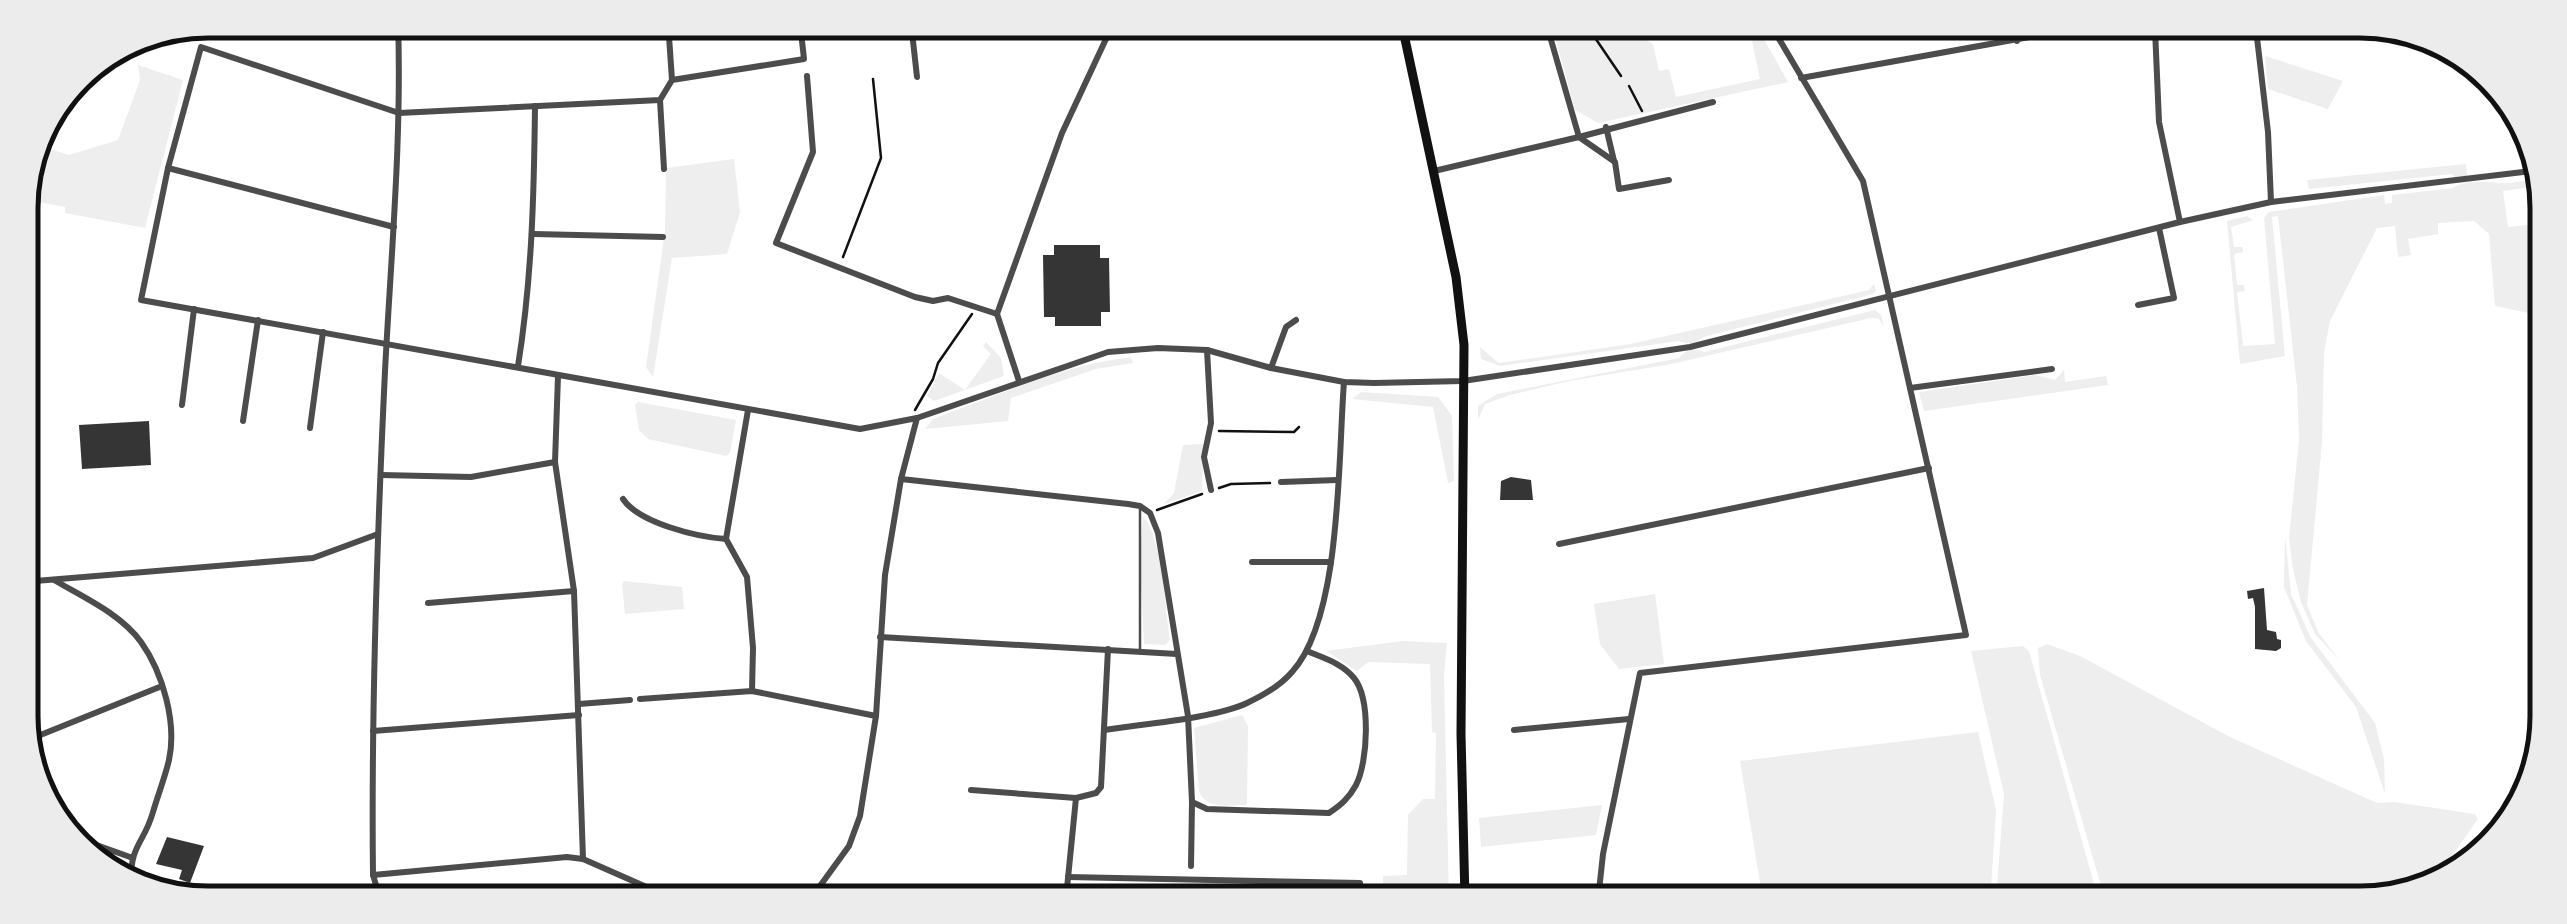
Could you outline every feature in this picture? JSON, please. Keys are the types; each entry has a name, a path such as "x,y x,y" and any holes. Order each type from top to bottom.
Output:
{"main road":[{"path":"1405,38 1456,277 1464,346 1464,886"}],"street":[{"path":"376,886 373,875 373,731 378,534 399,113 398,38"},
{"path":"664,169 660,100 672,80 669,38"},
{"path":"672,80 804,59 802,38"},
{"path":"913,38 917,76"},
{"path":"1019,381 997,314 1062,134 1107,38"},
{"path":"1550,38 1579,136 1615,162"},
{"path":"1600,886 1640,673 1966,635 1863,181 1778,38"},
{"path":"1801,78 2032,38"},
{"path":"2156,38 2163,151 2180,222"},
{"path":"2257,38 2271,202"},
{"path":"660,100 399,113 201,47 168,168 141,300 860,429 916,418 1108,352 1207,350 1344,382 1463,381 1690,347 2271,202 2525,172"},
{"path":"806,76 813,152 776,243 915,297 932,301 948,298 997,314"},
{"path":"1434,171 1712,102"},
{"path":"518,366 534,234 535,106"},
{"path":"1606,127 1619,189 1668,180"},
{"path":"168,168 394,227"},
{"path":"2138,305 2174,298 2159,228"},
{"path":"534,234 663,237"},
{"path":"182,405 194,309"},
{"path":"243,421 258,320"},
{"path":"1271,368 1286,327 1296,320"},
{"path":"310,428 323,332"},
{"path":"1207,350 1211,431 1204,457 1211,490"},
{"path":"1910,388 2052,369"},
{"path":"558,376 555,462 574,591 583,859"},
{"path":"1104,730 1244,704 1291,674 1307,651 1327,596 1344,382"},
{"path":"748,410 726,538 746,578 753,648 752,691"},
{"path":"821,886 854,831 876,716 885,575 916,418"},
{"path":"381,475 471,477 555,462"},
{"path":"1559,544 1929,468"},
{"path":"901,479 1140,506 1150,512 1158,533 1188,716 1191,866"},
{"path":"1282,482 1336,480"},
{"path":"623,500 646,518 703,537 726,538"},
{"path":"38,581 313,558 378,534"},
{"path":"1252,562 1331,562"},
{"path":"54,580 105,609 141,642 162,686 171,730 169,757 150,821 130,857 130,868"},
{"path":"428,603 574,591"},
{"path":"880,637 1177,654"},
{"path":"971,790 1076,798 1096,793 1101,787 1108,649"},
{"path":"1192,802 1207,809 1329,812 1346,802 1363,768 1364,698 1357,682 1344,668 1307,651"},
{"path":"40,736 162,686"},
{"path":"640,699 752,691 876,716"},
{"path":"579,704 630,700"},
{"path":"373,731 579,714"},
{"path":"1514,730 1629,719"},
{"path":"1067,886 1076,798"},
{"path":"96,845 130,857"},
{"path":"373,875 566,857 583,859 644,886"},
{"path":"1068,878 1360,883"}],"lane":[{"path":"1140,506 1140,650"}],"path":[{"path":"1594,38 1621,76"},
{"path":"839,267 881,158 873,79"},
{"path":"1629,86 1644,118"},
{"path":"916,418 914,411 938,363 976,309"},
{"path":"1211,431 1294,432 1299,427"},
{"path":"1360,883 1364,886"}],"shaded area":[{"path":"1555,38 1644,38 1653,44 1659,71 1669,69 1676,97 1760,79 1751,38 1763,38 1788,82 1598,123 1575,110"},
{"path":"2265,56 2343,81 2328,109 2268,89"},
{"path":"138,65 183,80 145,228 65,213 65,207 38,202 49,149 69,155 118,140 140,80"},
{"path":"734,159 740,212 727,254 672,258 653,377 646,367 665,231 666,168"},
{"path":"2466,164 2467,176 2452,174 2309,189 2307,180"},
{"path":"2527,180 2528,185 2503,191 2508,227 2530,225 2530,313 2495,306 2489,234 2474,221 2438,223 2438,234 2408,239 2411,255 2398,257 2395,226 2377,228 2330,321 2324,352 2322,442 2307,605 2318,632 2339,660 2315,634 2301,602 2293,569 2289,538 2299,440 2297,386 2278,216 2272,217 2285,356 2240,364 2227,221 2247,216 2253,220 2231,227 2234,247 2243,247 2243,252 2234,254 2237,285 2244,285 2245,291 2237,292 2243,346 2275,344 2264,218 2269,212 2384,195 2385,204 2392,203 2392,195 2453,188 2470,182"},
{"path":"1874,284 1873,294 1692,343 1679,341 1500,366 1481,359 1480,347 1499,363 1631,344 1869,290"},
{"path":"1875,310 1884,327 1879,319 1871,318 1671,364 1569,381 1485,404 1478,420 1478,406 1497,394 1679,358 1691,350 1704,352"},
{"path":"986,342 1001,358 1004,376 965,390 991,354 983,346"},
{"path":"1131,357 1133,363 1096,369 1011,398 1008,421 925,429 933,419 1030,382"},
{"path":"2064,370 2065,382 2106,376 2108,385 1924,411 1919,392 2036,375 2055,380"},
{"path":"939,373 965,390 934,401 927,396"},
{"path":"1361,392 1438,397 1452,416 1454,481 1448,483 1433,407 1352,399"},
{"path":"638,402 736,420 730,453 726,456 648,439 639,430 635,405"},
{"path":"1204,444 1202,491 1164,504 1174,493 1183,445"},
{"path":"1143,517 1154,539 1162,574 1170,640 1165,645 1144,644 1140,557"},
{"path":"2285,535 2291,594 2311,638 2375,723 2384,759 2385,794 2356,707 2306,641 2284,587"},
{"path":"624,581 682,587 684,609 625,614"},
{"path":"1655,594 1664,664 1619,669 1600,644 1594,604"},
{"path":"1402,641 1447,643 1444,676 1449,886 1383,886 1383,876 1407,875 1408,815 1423,799 1435,799 1436,733 1432,732 1430,664 1368,662 1357,671 1326,651"},
{"path":"2047,644 2080,656 2230,737 2377,803 2475,814 2478,819 2448,862 2404,881 2371,886 2101,886 2040,675 2038,648"},
{"path":"2023,646 2029,651 2095,886 1997,886 2004,794 1971,651"},
{"path":"1242,715 1248,726 1247,805 1213,804 1199,792 1194,728"},
{"path":"1978,732 1996,810 1991,886 1761,886 1740,761"},
{"path":"1602,805 1596,835 1481,847 1479,818"}],"building":[{"path":"1054,245 1100,245 1100,258 1109,258 1110,312 1101,312 1101,326 1055,326 1055,317 1044,317 1043,255 1054,255"},
{"path":"149,421 151,465 82,469 79,425"},
{"path":"1511,477 1531,480 1533,500 1500,500 1501,481"},
{"path":"2264,588 2267,630 2276,632 2281,640 2281,648 2276,651 2255,649 2255,607 2247,591"},
{"path":"167,837 204,846 190,883 179,879 182,870 156,864"}]}
